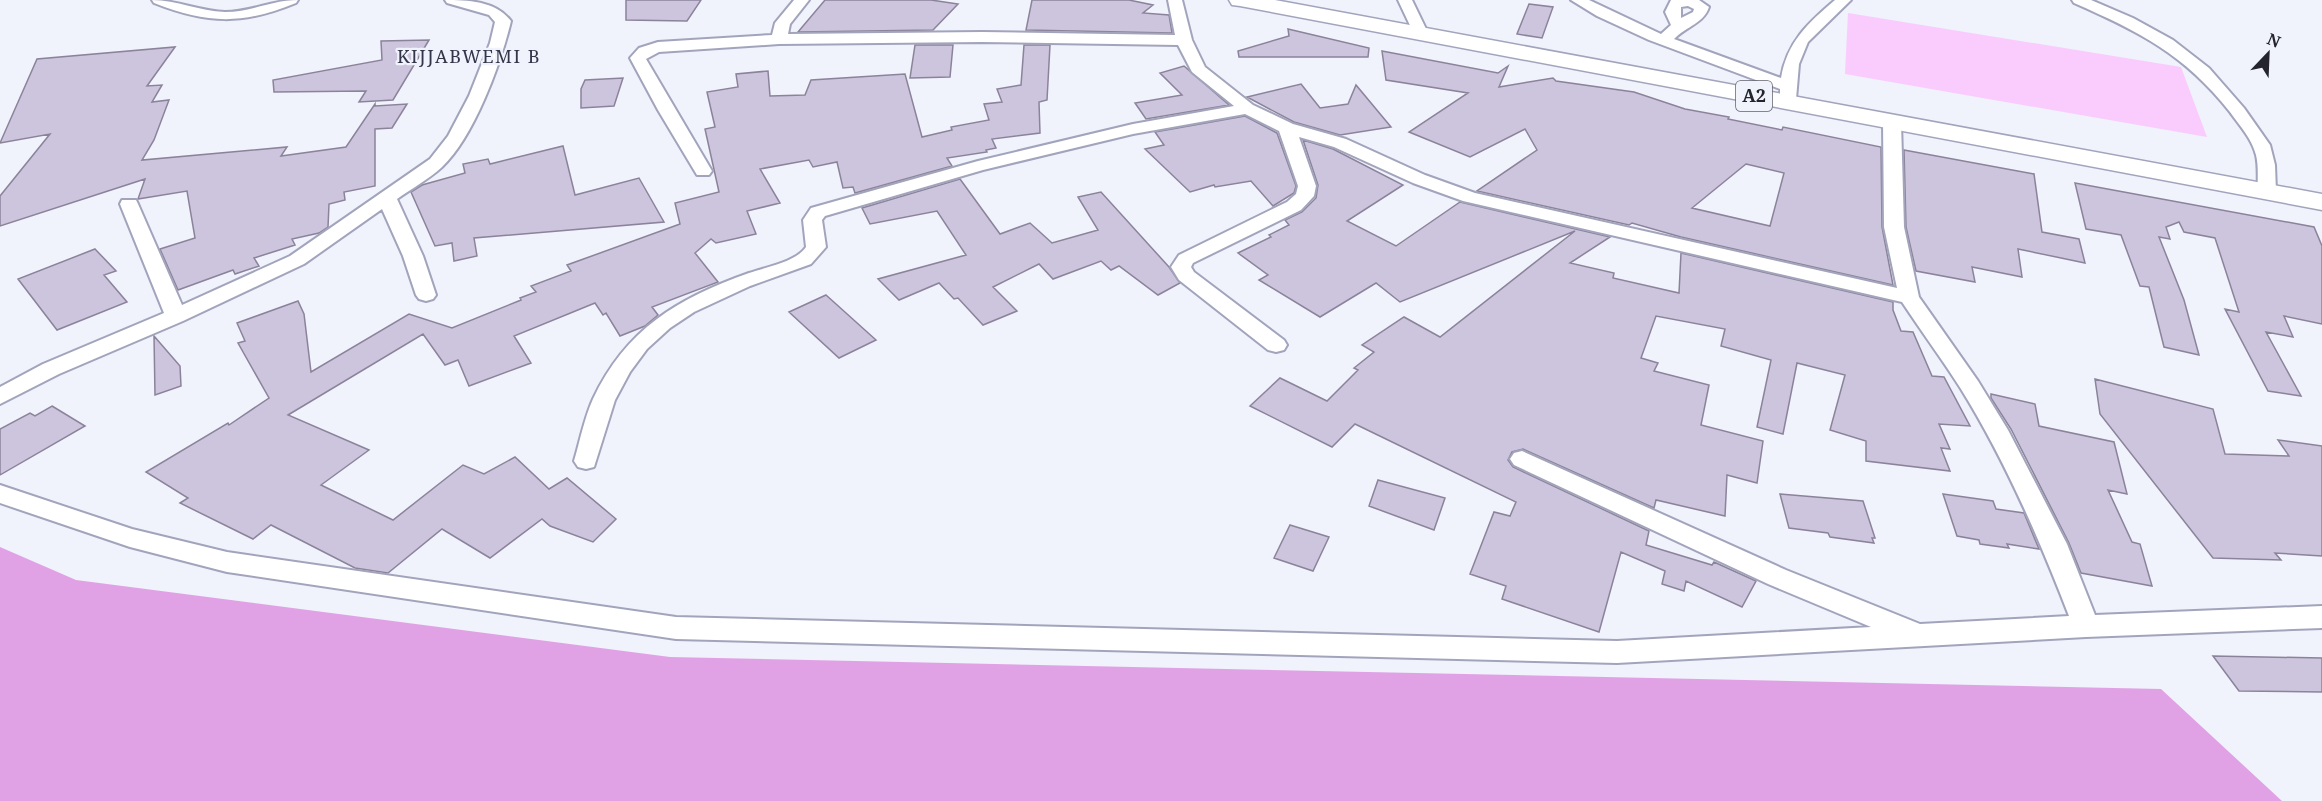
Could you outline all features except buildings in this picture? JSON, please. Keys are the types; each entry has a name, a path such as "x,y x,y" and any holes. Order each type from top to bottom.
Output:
{"highway":[{"name":"A2","path":"1240,0 1419,33 1788,94 1892,122 2322,202"}],"street":[{"path":"159,0 185,11 238,17 266,11 291,0"},
{"path":"0,397 51,369 176,316 297,260 436,163 456,137 477,96 498,43 503,21 494,12 452,0"},
{"path":"779,39 783,22 802,0"},
{"path":"1175,0 1184,40 1198,69 1247,109 1287,129 1340,144 1419,179 1470,196 1909,297"},
{"path":"1405,0 1419,33"},
{"path":"1578,0 1788,94 1793,51 1801,37 1844,0"},
{"path":"2079,0 2138,25 2172,44 2196,64 2224,93 2264,151 2267,192"},
{"path":"1665,39 1679,25"},
{"path":"703,171 638,58 645,51 658,47 779,39 992,37 1184,40"},
{"path":"586,461 604,401 633,351 650,334 689,304 723,288 804,260 812,255 817,243 812,220 818,212 978,166 1133,129 1247,109"},
{"path":"1892,122 1894,227 1909,297 1970,386 1996,430 2054,544 2086,626"},
{"path":"1276,345 1186,276 1180,267 1186,259 1294,206 1305,196 1307,186 1287,129"},
{"path":"386,196 413,256 426,295"},
{"path":"129,204 176,316"},
{"path":"1522,459 1777,577 1918,635"},
{"path":"0,494 130,538 227,562 676,628 1617,652 2086,626 2322,617"}],"shaded area":[{"path":"1848,13 2181,67 2207,137 1845,74"},
{"path":"0,547 76,580 670,657 2161,689 2282,801 0,801"}],"district":[{"name":"KIJJABWEMI B","path":"469,57"}]}
